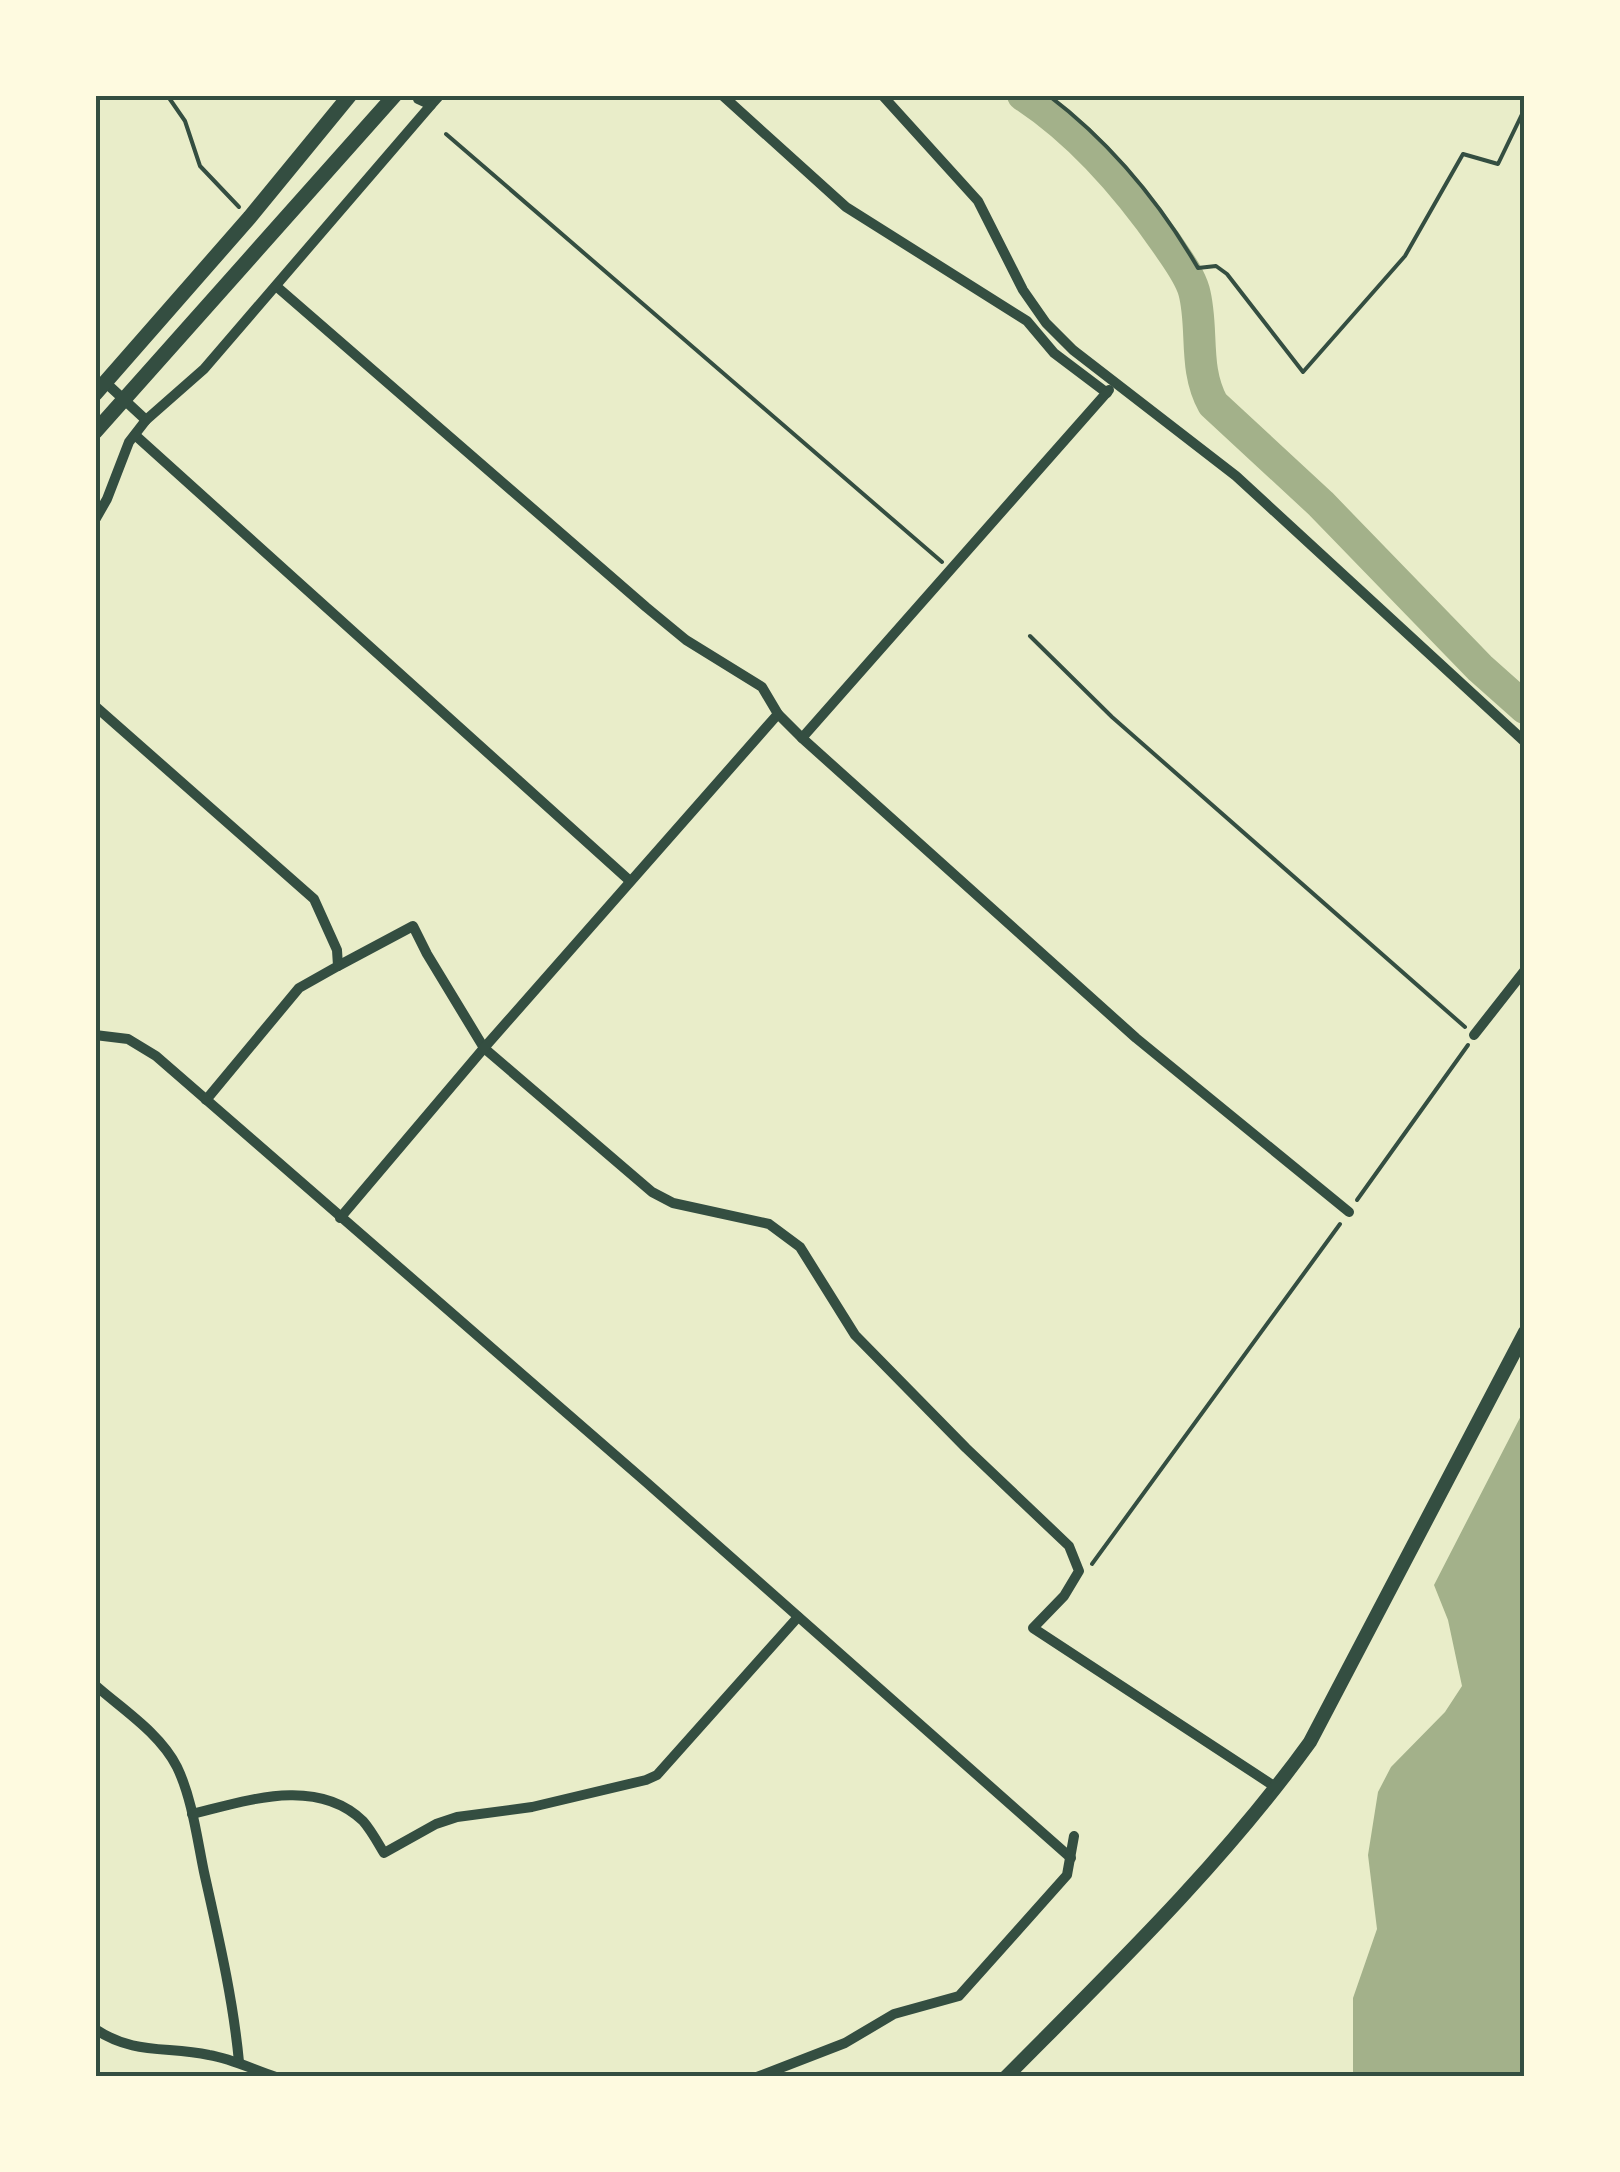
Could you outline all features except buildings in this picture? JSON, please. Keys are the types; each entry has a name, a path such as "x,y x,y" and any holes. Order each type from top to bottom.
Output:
{"highway":[{"path":"100,388 250,217 350,95"},
{"path":"95,432 395,95"}],"main road":[{"path":"1006,2077 1212,1864 1277,1788 1310,1742 1525,1332"}],"street":[{"path":"95,520 134,435 146,420 204,369 440,95"},
{"path":"722,95 846,206 1027,321 1054,354 1107,393"},
{"path":"882,95 978,201 1023,290 1046,323 1073,350 1236,476 1525,742"},
{"path":"418,99 431,106"},
{"path":"276,286 659,618 686,640 762,688 778,714 802,738 1136,1038 1349,1212"},
{"path":"802,738 1116,383"},
{"path":"100,388 123,400 146,420"},
{"path":"134,435 630,881"},
{"path":"95,706 314,898 337,950 338,966"},
{"path":"340,1218 778,714"},
{"path":"206,1100 299,988 413,926 484,1048 652,1192 673,1204 769,1224 800,1247 856,1335 1069,1546 1079,1571 1064,1596 1033,1628 1277,1788"},
{"path":"1474,1036 1525,970"},
{"path":"95,1034 128,1038 156,1056 1071,1858"},
{"path":"192,1814 275,1794 312,1796 346,1808 365,1823 384,1854 456,1817 532,1806 646,1780 657,1775 798,1616"},
{"path":"95,1685 157,1740 177,1766 192,1814 236,2022 239,2062"},
{"path":"757,2077 845,2043 894,2014 959,1996 1067,1875 1074,1836"},
{"path":"95,2029 112,2040 154,2051 205,2054 276,2077"}],"path":[{"path":"167,95 185,121 200,166 250,217"},
{"path":"1048,95 1127,167 1160,207 1198,268 1216,266 1227,274 1303,372 1406,256 1463,154 1498,164 1525,108"},
{"path":"446,134 942,562"},
{"path":"1030,636 1112,716 1474,1036 1090,1565 1079,1571"}],"shaded area":[{"path":"1525,1408 1525,2077 1353,2077 1353,1998 1377,1929 1368,1855 1378,1792 1391,1767 1445,1712 1462,1686 1448,1620 1434,1585"}],"waterway":[{"path":"1023,95 1064,126 1102,163 1182,266 1194,291 1203,376 1213,404 1321,504 1480,668 1525,708"}]}
